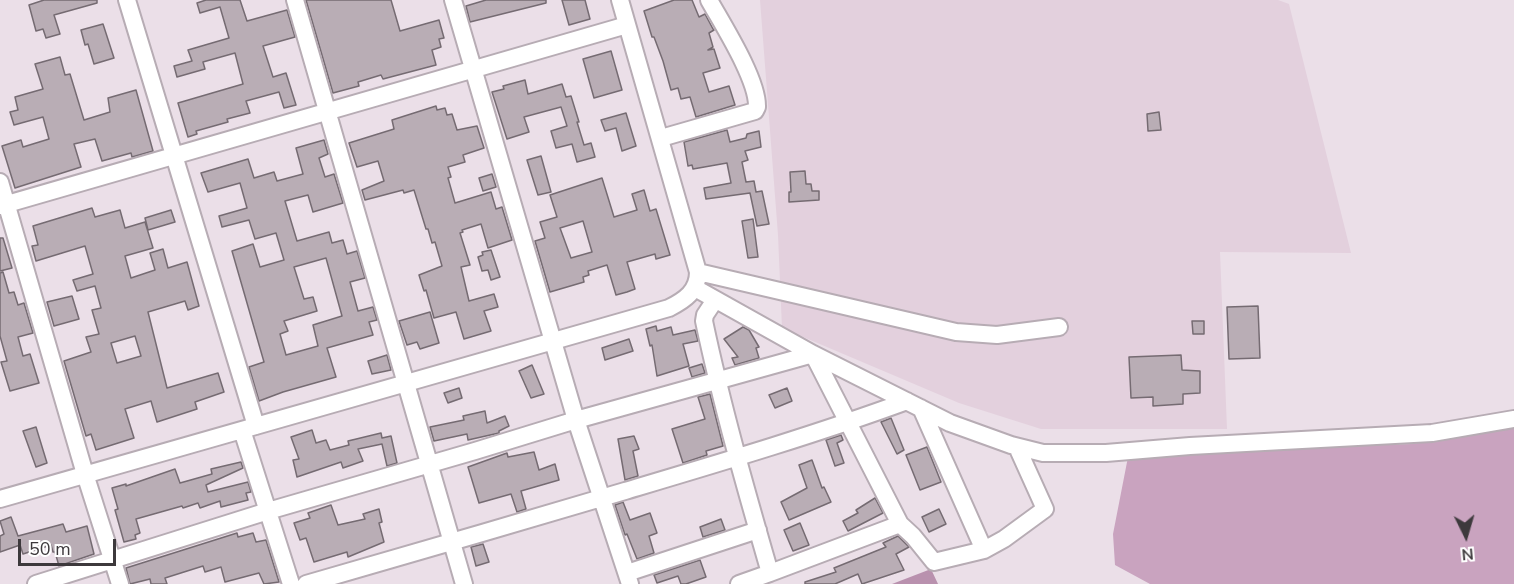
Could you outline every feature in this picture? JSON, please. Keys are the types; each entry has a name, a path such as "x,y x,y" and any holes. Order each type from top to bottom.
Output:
{"street":[{"path":"127,0 249,428 268,511 291,584"},
{"path":"295,0 464,584"},
{"path":"453,0 576,420 628,579 758,530"},
{"path":"620,0 661,138 697,280 715,300 813,354 963,429 1017,447 1056,454 1432,433 1514,419"},
{"path":"661,138 755,111 757,107 745,67 709,0"},
{"path":"3,205 173,158 627,25"},
{"path":"0,182 3,205 120,584"},
{"path":"0,499 669,308 685,300 697,280"},
{"path":"697,280 956,332 998,335 1059,327"},
{"path":"715,300 705,315 704,321 737,457 770,573"},
{"path":"36,584 268,511 576,420 813,354"},
{"path":"813,354 900,524 934,562 984,550 1004,539 1046,509 1017,447"},
{"path":"306,584 914,404"},
{"path":"914,404 984,550"},
{"path":"739,584 900,524"}],"shaded area":[{"path":"760,0 1278,0 1289,4 1351,253 1220,252 1227,429 1041,429 959,403 782,328 778,235"},
{"path":"1514,424 1514,584 1150,584 1115,565 1113,534 1128,457 1190,450 1412,444"},
{"path":"931,569 938,584 892,584"}],"building":[{"path":"44,0 97,0 97,3 54,15 60,34 46,38 43,29 36,31 29,5"},
{"path":"206,0 240,0 247,21 287,10 295,37 263,46 273,77 286,73 296,105 284,108 279,92 246,101 250,113 196,131 197,134 188,137 178,103 243,84 235,53 203,62 205,69 177,77 174,66 192,61 188,50 229,38 220,7 200,13 197,3"},
{"path":"306,0 391,0 400,31 439,20 444,38 439,39 441,47 432,50 436,65 383,79 381,75 358,82 359,86 333,93"},
{"path":"486,0 546,0 546,3 470,22 466,6"},
{"path":"562,0 585,0 590,19 569,25"},
{"path":"674,0 692,0 699,17 705,14 714,30 709,33 713,47 708,50 714,49 720,68 703,73 709,92 729,86 735,105 696,117 690,97 681,99 678,88 671,90 663,61 644,11"},
{"path":"103,24 114,58 94,64 81,30"},
{"path":"611,51 622,90 594,98 583,59"},
{"path":"60,57 65,75 70,74 84,120 110,112 108,98 136,90 153,151 132,157 131,153 102,161 95,139 74,144 81,167 15,188 2,146 21,140 23,147 49,139 43,117 14,125 10,112 18,110 15,97 43,89 35,64"},
{"path":"525,80 528,94 562,84 566,97 571,96 584,145 591,143 595,157 577,162 572,144 556,148 551,131 567,126 561,107 524,117 529,132 507,139 492,92 504,89 503,86"},
{"path":"436,106 437,110 445,108 447,115 452,114 457,130 477,126 484,148 463,155 465,162 448,167 451,177 448,178 455,203 491,192 496,209 502,207 512,240 488,248 481,224 462,230 463,232 460,233 470,265 461,267 469,301 494,294 498,307 484,311 491,331 464,339 456,312 434,318 426,290 424,291 419,275 442,266 435,242 432,243 428,229 426,229 414,190 404,193 403,190 365,200 362,190 384,181 378,161 357,167 349,143 394,129 392,120"},
{"path":"1159,112 1161,130 1148,131 1147,114"},
{"path":"626,113 636,146 622,151 616,128 605,131 601,120"},
{"path":"727,130 730,142 746,138 747,134 759,131 761,147 745,151 748,160 742,162 746,182 754,181 756,192 762,191 769,224 757,226 750,193 706,199 704,188 731,183 727,163 693,169 692,165 688,166 684,142"},
{"path":"324,140 328,154 319,158 325,177 334,174 343,203 313,212 308,195 285,201 297,241 329,232 332,243 343,240 347,254 357,251 365,278 350,282 358,311 373,307 377,320 369,322 373,335 327,348 336,377 259,401 249,367 264,362 232,251 253,244 260,267 284,260 276,233 255,239 249,220 222,227 219,216 247,208 240,183 208,192 201,173 248,159 254,178 274,172 277,181 303,174 296,148","holes":["326,258 342,316 313,325 318,346 286,355 280,334 288,331 284,321 317,311 313,297 304,299 294,267"]},
{"path":"541,156 551,192 538,195 527,160"},
{"path":"805,171 806,184 811,184 812,191 819,191 819,200 789,202 790,172"},
{"path":"492,174 496,187 483,191 479,178"},
{"path":"602,178 614,217 637,210 632,194 644,190 650,211 656,209 670,255 656,259 655,254 627,262 635,289 627,292 616,295 607,265 588,271 589,275 583,277 584,282 550,292 535,241 545,238 540,222 557,217 550,195","holes":["583,221 592,252 571,258 560,228"]},
{"path":"92,208 95,217 120,210 125,228 145,222 153,248 125,256 131,278 155,270 150,253 163,249 168,268 187,262 199,306 188,310 185,301 148,312 167,388 218,373 224,392 195,402 197,409 157,422 151,401 125,409 134,438 96,450 91,434 86,436 64,361 91,352 86,337 99,334 92,310 101,308 95,286 77,291 73,280 93,274 85,246 36,261 32,246 38,245 33,226","holes":["135,336 141,356 117,363 111,343"]},
{"path":"171,210 175,222 148,230 145,218"},
{"path":"753,219 758,257 748,258 742,221"},
{"path":"0,238 3,238 12,268 0,271"},
{"path":"491,250 500,277 491,280 488,270 482,271 478,257 483,255 482,252"},
{"path":"3,272 9,293 14,292 18,305 24,303 33,333 18,337 23,356 30,354 39,383 10,391 1,362 7,361 0,336 0,273"},
{"path":"72,296 79,319 54,326 47,302"},
{"path":"1258,306 1260,358 1229,359 1227,307"},
{"path":"430,312 439,343 420,349 417,342 407,345 399,321"},
{"path":"1192,321 1204,321 1204,334 1193,334"},
{"path":"656,326 657,331 671,327 673,335 695,330 698,341 683,344 689,366 657,376 652,345 650,346 646,329"},
{"path":"743,327 749,330 759,347 756,348 759,358 735,365 732,358 738,357 724,339"},
{"path":"629,339 633,351 605,360 602,348"},
{"path":"387,355 391,370 372,374 368,361"},
{"path":"1181,355 1182,370 1200,371 1200,393 1183,394 1183,404 1153,406 1153,397 1131,398 1129,357"},
{"path":"702,364 705,373 692,377 689,368"},
{"path":"532,365 544,394 531,398 519,371"},
{"path":"459,388 462,398 448,403 444,393"},
{"path":"787,388 792,401 775,408 769,395"},
{"path":"710,394 723,446 706,451 707,455 683,463 672,429 705,419 698,397"},
{"path":"485,411 487,423 505,416 509,426 499,433 468,440 467,434 434,441 430,427 464,420 463,416"},
{"path":"891,418 904,450 897,454 881,422"},
{"path":"36,427 47,463 36,467 23,431"},
{"path":"312,430 316,443 326,440 330,450 349,445 348,441 381,433 382,438 391,436 397,463 387,466 382,444 358,449 363,461 343,468 341,462 297,477 293,460 299,459 291,437"},
{"path":"841,435 843,440 837,443 844,463 835,466 826,440"},
{"path":"634,436 639,449 633,451 638,476 625,480 618,439"},
{"path":"927,447 941,482 920,490 906,455"},
{"path":"534,452 539,470 555,464 559,480 521,491 526,509 517,512 511,494 479,503 468,467 507,453 508,457"},
{"path":"812,460 822,488 824,487 831,502 789,520 781,502 807,488 799,465"},
{"path":"241,462 243,468 206,485 208,492 248,482 251,492 246,493 248,500 221,507 220,501 200,508 198,503 136,519 140,533 135,535 136,539 124,542 115,510 118,509 112,488 126,484 126,486 175,469 180,483 212,474 211,469"},
{"path":"875,498 883,513 848,531 843,521 858,513 856,510"},
{"path":"623,502 630,520 650,513 657,533 649,536 654,553 637,559 627,534 625,535 615,505"},
{"path":"331,505 338,525 365,519 363,514 379,509 382,522 379,523 384,542 348,557 347,552 314,562 306,538 300,540 294,523 310,518 308,513"},
{"path":"939,509 946,524 929,532 922,517"},
{"path":"11,517 18,536 63,524 66,532 87,526 94,554 59,566 51,545 23,554 20,545 0,552 0,536 4,534 0,521"},
{"path":"721,519 725,530 703,537 700,527"},
{"path":"800,523 809,545 793,551 784,530"},
{"path":"237,533 238,537 253,533 256,542 266,540 279,582 264,584 259,573 225,582 221,567 205,572 203,566 165,578 167,584 151,584 150,579 130,584 126,568"},
{"path":"898,536 909,547 896,554 904,570 862,584 858,574 835,584 805,584 805,582 836,572 834,568 886,547 883,543"},
{"path":"483,544 489,562 476,566 471,547"},
{"path":"700,560 706,577 686,584 681,584 678,576 657,583 654,575"}]}
